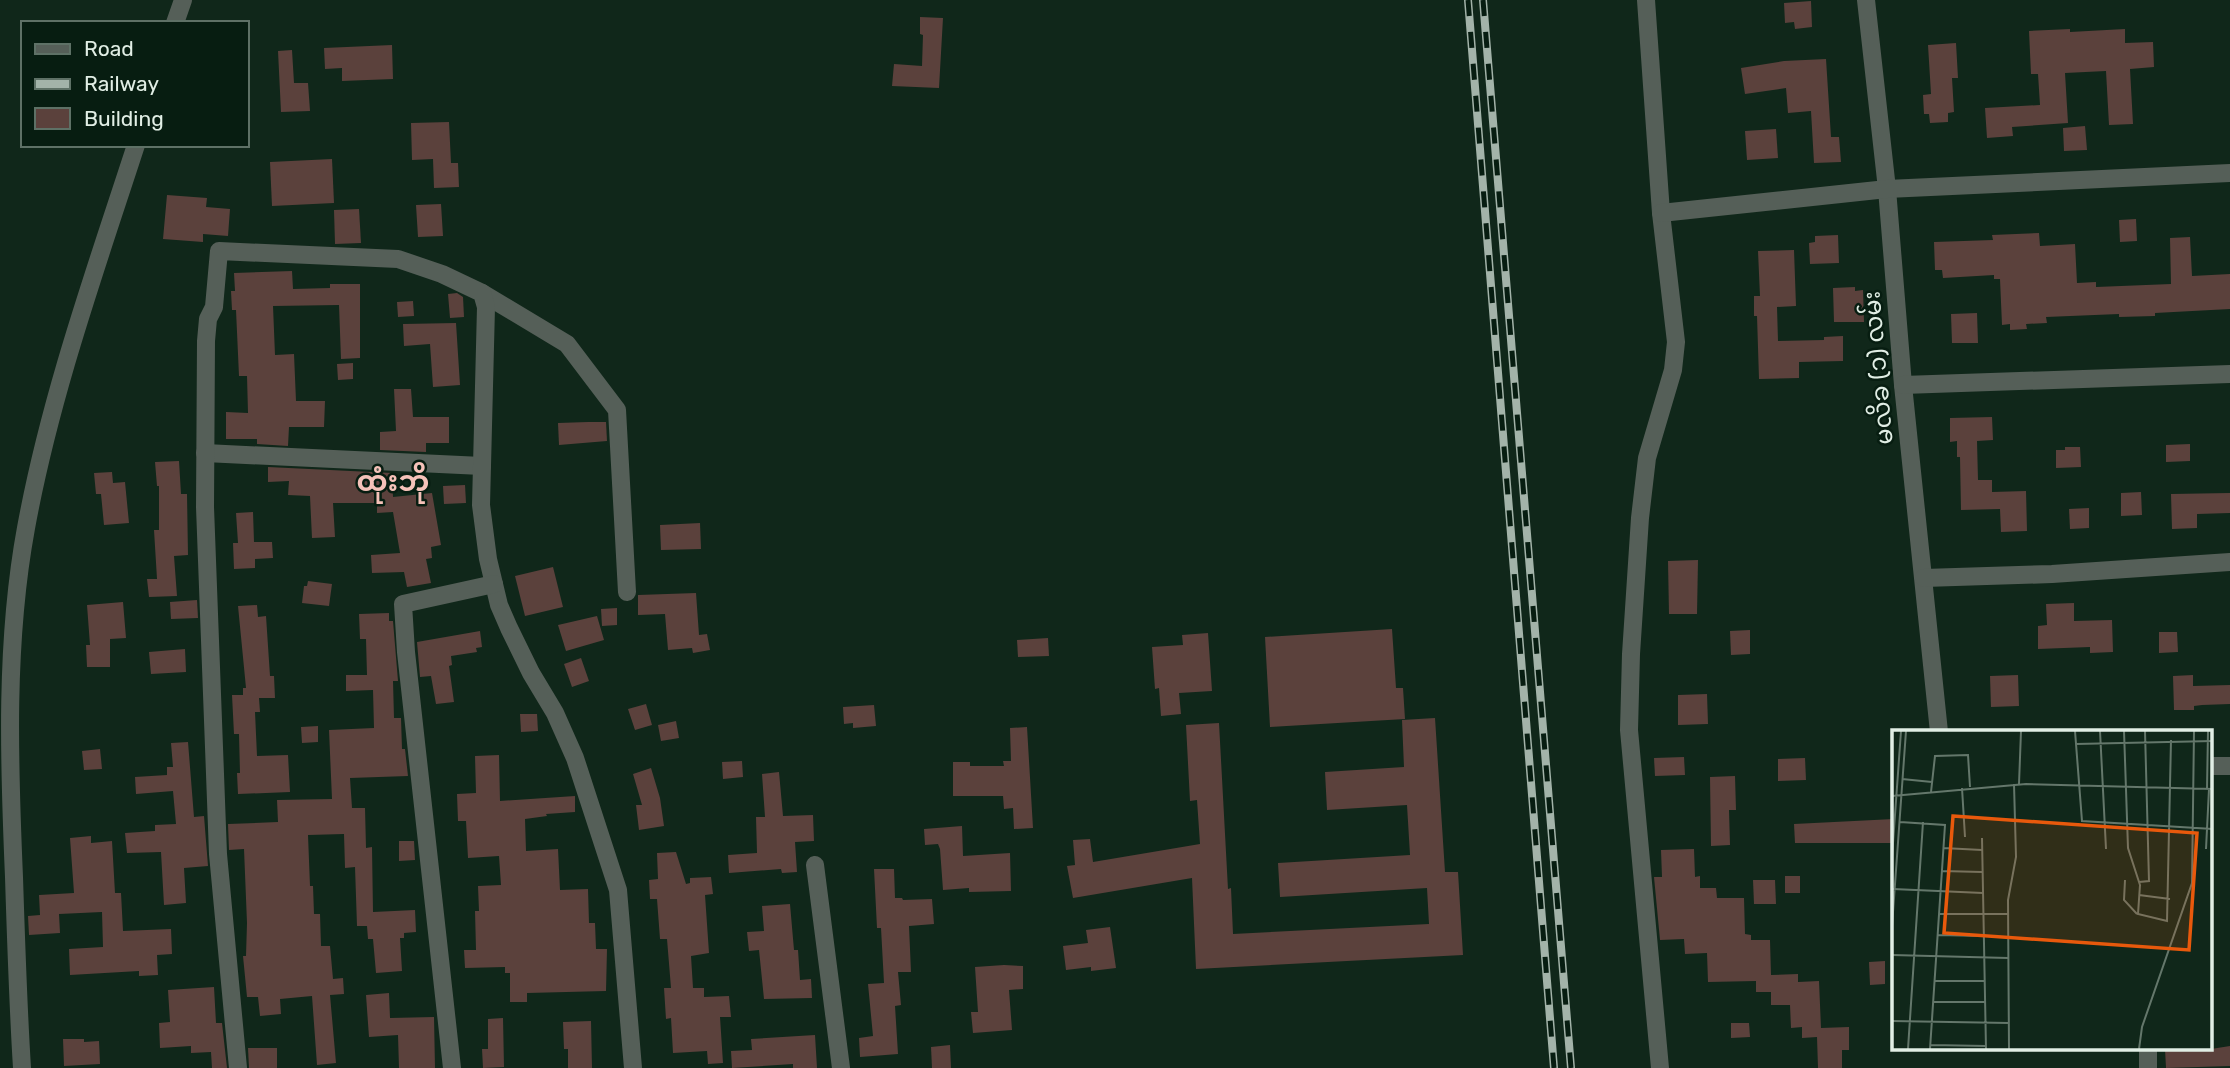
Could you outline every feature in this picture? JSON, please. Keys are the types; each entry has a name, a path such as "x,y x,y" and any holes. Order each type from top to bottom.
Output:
{"street":[{"path":"177,21 183,0"},
{"path":"1646,0 1661,212 1676,342 1673,370 1660,407 1645,470 1634,599 1629,730 1660,1068"},
{"name":"မလိခ (၁) လမ်း","path":"1866,0 1887,189 1903,385 1939,730"},
{"path":"22,1068 6,825 14,625 26,529 42,451 75,334 135,147"},
{"path":"1661,212 1887,189 2230,173"},
{"path":"238,1068 218,855 205,453 206,341 208,319 214,307 219,251 398,259 442,274 482,293 567,344 617,410 627,592"},
{"path":"482,293 486,307 481,505 494,584 509,628 555,713 575,758 618,890 633,1068"},
{"path":"1903,385 2230,374"},
{"path":"205,453 482,466"},
{"path":"1924,578 2052,574 2230,562"},
{"path":"452,1068 403,604 494,584"},
{"path":"2212,766 2230,766"},
{"path":"815,865 841,1068"},
{"path":"2148,1050 2148,1068"}],"building":[{"path":"1811,1 1812,27 1795,29 1794,22 1785,23 1784,3"},
{"path":"920,17 943,18 939,88 892,86 894,64 922,66 923,35 920,34"},
{"path":"2070,29 2070,32 2125,29 2125,43 2153,42 2154,67 2130,69 2133,124 2109,125 2106,71 2065,73 2068,123 2012,127 2013,136 1987,138 1985,108 2040,105 2038,74 2031,74 2029,31"},
{"path":"1956,43 1958,78 1952,78 1954,112 1948,113 1948,122 1930,123 1929,114 1924,114 1923,95 1931,94 1928,45"},
{"path":"392,45 393,79 342,81 342,68 325,69 324,48"},
{"path":"292,50 294,83 308,83 310,111 281,112 278,51"},
{"path":"1826,59 1831,137 1839,137 1841,162 1814,163 1811,111 1788,113 1786,88 1745,94 1741,68 1784,61"},
{"path":"449,122 451,163 458,163 459,187 434,188 433,159 412,160 411,123"},
{"path":"2085,126 2087,150 2064,151 2063,128"},
{"path":"1776,129 1778,158 1747,160 1745,131"},
{"path":"332,159 334,203 272,206 270,162"},
{"path":"167,195 207,198 206,207 230,209 228,236 203,234 203,242 163,239"},
{"path":"441,204 443,236 418,237 416,205"},
{"path":"359,209 361,243 335,244 334,210"},
{"path":"2136,219 2137,241 2120,242 2119,220"},
{"path":"2039,233 2040,246 2075,244 2077,283 2096,282 2096,287 2171,284 2170,238 2190,237 2192,276 2230,274 2230,309 2155,313 2155,316 2119,317 2119,314 2046,317 2047,323 2026,324 2027,329 2010,330 2010,324 2002,325 2000,279 1994,279 1994,275 1943,278 1942,270 1935,270 1934,242 1993,240 1992,235"},
{"path":"1838,235 1839,263 1810,264 1809,243 1815,242 1815,236"},
{"path":"1794,250 1796,306 1777,307 1778,341 1824,340 1824,337 1843,336 1843,361 1799,362 1799,378 1759,379 1757,316 1754,316 1754,296 1760,296 1758,251"},
{"path":"292,271 293,289 330,288 330,284 360,284 360,358 341,359 339,305 273,306 275,355 294,354 296,401 325,401 324,427 289,427 288,446 257,444 257,439 226,439 226,412 248,413 247,376 239,376 236,310 232,310 234,273"},
{"path":"1855,287 1855,291 1863,290 1864,322 1834,322 1833,288"},
{"path":"457,293 463,297 464,317 450,318 448,294"},
{"path":"413,301 414,316 398,317 397,302"},
{"path":"1977,313 1978,343 1952,343 1951,314"},
{"path":"456,323 460,385 433,387 430,344 404,346 403,324"},
{"path":"353,363 353,379 338,380 337,364"},
{"path":"394,389 411,389 413,417 449,417 449,443 426,443 426,452 380,450 380,432 396,431"},
{"path":"1992,417 1993,440 1977,441 1978,480 1992,480 1992,492 2026,491 2027,531 2001,532 2000,509 1961,510 1960,457 1957,457 1957,441 1950,442 1950,418"},
{"path":"606,422 607,441 559,445 558,423"},
{"path":"2190,444 2190,461 2166,462 2166,445"},
{"path":"2065,447 2080,447 2081,467 2056,468 2056,450 2065,450"},
{"path":"179,461 181,494 187,494 188,555 174,556 177,596 149,597 147,579 157,579 154,530 159,530 159,486 155,462"},
{"path":"268,467 392,473 393,497 432,493 441,545 431,547 432,558 426,559 431,583 407,587 404,572 372,573 371,555 400,553 393,512 377,513 377,503 333,503 335,537 312,538 310,496 288,495 289,481 268,482"},
{"path":"112,472 113,483 125,482 129,523 104,525 101,494 96,494 94,473"},
{"path":"465,485 466,503 444,504 443,486"},
{"path":"2141,492 2142,515 2121,516 2121,493"},
{"path":"2230,493 2230,513 2197,514 2197,528 2172,529 2171,494"},
{"path":"2089,508 2089,528 2070,529 2069,509"},
{"path":"253,512 254,542 272,542 273,558 255,559 255,568 234,569 233,543 238,543 236,513"},
{"path":"700,523 701,549 661,550 660,525"},
{"path":"1698,560 1697,614 1669,614 1668,561"},
{"path":"553,567 563,607 525,616 515,576"},
{"path":"308,581 332,584 329,606 302,603 304,586 307,586"},
{"path":"696,593 699,635 707,634 710,650 693,653 692,648 668,650 665,614 638,615 638,595"},
{"path":"197,600 198,618 171,619 170,602"},
{"path":"123,602 126,638 110,639 110,667 87,667 86,645 90,645 87,605"},
{"path":"2074,603 2074,621 2112,620 2113,652 2090,653 2090,647 2038,649 2038,626 2047,625 2046,604"},
{"path":"257,605 258,617 266,616 270,676 274,676 275,698 259,698 260,712 255,712 257,756 288,755 290,792 238,794 239,734 234,734 232,695 243,695 243,688 246,688 238,606"},
{"path":"617,608 617,625 602,626 601,609"},
{"path":"389,613 389,621 393,621 398,681 393,681 394,718 401,718 402,749 405,749 408,776 350,778 352,808 365,808 366,848 372,847 373,912 415,910 416,932 404,933 404,938 400,938 402,971 376,973 373,939 368,939 367,926 357,926 355,867 345,868 344,834 308,835 310,886 313,886 314,914 320,914 321,946 330,946 333,979 343,978 344,994 330,995 336,1063 317,1065 312,996 280,999 281,1014 260,1016 258,997 247,997 243,956 246,956 247,923 244,849 229,850 228,824 278,822 277,800 332,799 329,730 374,728 373,690 346,691 346,675 367,675 366,639 360,639 359,614"},
{"path":"597,616 604,640 566,651 558,625"},
{"path":"1392,629 1396,688 1403,688 1405,719 1270,727 1265,637"},
{"path":"1750,630 1750,654 1731,655 1730,631"},
{"path":"480,631 482,647 476,648 477,652 451,656 452,665 449,666 454,702 436,704 431,676 420,677 417,642"},
{"path":"2159,632 2177,632 2178,652 2159,653"},
{"path":"1208,633 1212,691 1179,693 1181,714 1161,716 1159,688 1155,689 1152,647 1183,645 1182,635"},
{"path":"1048,638 1049,656 1018,657 1017,640"},
{"path":"185,649 186,672 151,674 149,652"},
{"path":"581,658 589,681 572,687 564,664"},
{"path":"2018,675 2019,706 1991,707 1990,676"},
{"path":"2193,675 2193,686 2230,685 2230,704 2194,706 2194,710 2174,710 2173,676"},
{"path":"1707,694 1708,724 1678,725 1678,695"},
{"path":"646,704 652,725 635,730 628,709"},
{"path":"874,705 876,726 853,728 853,723 844,724 843,707"},
{"path":"520,714 537,714 538,731 521,732"},
{"path":"1435,718 1445,872 1458,872 1463,955 1196,969 1192,878 1073,898 1067,866 1075,865 1073,840 1090,839 1093,862 1200,844 1197,800 1190,801 1186,725 1219,723 1233,934 1429,924 1427,888 1280,897 1278,863 1410,855 1407,805 1327,810 1325,772 1404,767 1402,720"},
{"path":"676,721 679,738 661,741 658,725"},
{"path":"318,726 318,742 302,743 301,727"},
{"path":"1027,727 1033,828 1014,829 1013,808 1004,809 1003,796 953,796 953,762 970,762 970,766 1004,766 1003,761 1011,761 1010,728"},
{"path":"188,742 194,817 204,816 208,866 184,868 186,903 164,905 161,852 127,853 125,833 155,831 155,825 176,824 173,791 136,794 135,777 167,775 167,767 173,767 171,743"},
{"path":"100,749 102,769 84,770 82,751"},
{"path":"499,755 500,801 575,796 575,812 525,819 526,851 558,849 560,890 588,889 589,923 595,923 596,949 607,949 606,991 527,993 527,1002 510,1002 510,973 505,973 505,967 465,968 464,950 476,950 475,911 479,911 478,886 501,885 499,856 468,858 466,821 458,821 457,794 476,793 475,756"},
{"path":"1684,757 1685,775 1655,776 1654,758"},
{"path":"1805,758 1806,780 1778,781 1778,759"},
{"path":"742,761 743,777 723,779 722,762"},
{"path":"651,768 660,798 664,826 639,830 636,805 642,805 633,774"},
{"path":"779,772 783,816 813,815 814,841 795,842 797,872 782,873 781,869 729,873 728,855 757,853 756,817 765,817 762,774"},
{"path":"1735,776 1736,810 1729,810 1730,845 1711,846 1710,777"},
{"path":"1892,819 1892,843 1795,843 1794,824"},
{"path":"962,826 963,856 1010,853 1011,891 969,892 969,888 943,890 940,849 938,844 925,845 924,829"},
{"path":"91,836 91,843 112,841 115,893 121,893 123,931 171,929 172,954 157,955 158,975 139,976 139,971 70,975 69,949 103,947 102,912 59,914 60,933 29,935 28,916 40,915 39,895 74,893 70,838"},
{"path":"399,841 414,841 415,860 399,861"},
{"path":"1694,849 1695,877 1700,876 1700,888 1716,888 1717,898 1744,898 1745,934 1751,935 1751,940 1770,940 1771,975 1798,974 1798,982 1819,981 1821,1028 1849,1027 1849,1050 1842,1050 1842,1068 1818,1068 1817,1037 1802,1038 1802,1027 1791,1028 1790,1005 1771,1005 1771,992 1756,992 1756,981 1708,982 1707,953 1685,954 1684,939 1660,940 1654,877 1662,877 1661,850"},
{"path":"676,852 686,884 690,883 690,878 711,877 713,894 705,895 709,953 691,956 693,988 704,988 704,997 729,996 731,1017 720,1017 723,1063 708,1064 707,1051 673,1053 671,1018 666,1019 664,988 671,988 667,939 660,939 657,899 650,899 649,880 658,879 657,853"},
{"path":"874,869 894,869 895,898 932,899 934,924 909,926 911,972 898,972 901,1005 895,1006 898,1054 860,1057 859,1038 873,1036 868,984 884,983 881,928 877,928"},
{"path":"1785,876 1800,876 1800,893 1785,893"},
{"path":"1753,880 1775,880 1776,904 1754,904"},
{"path":"790,904 800,980 811,979 812,998 764,999 759,950 749,951 747,932 764,931 762,906"},
{"path":"1110,927 1116,968 1066,970 1063,946 1088,943 1086,930"},
{"path":"1885,961 1885,984 1870,985 1869,962"},
{"path":"1023,966 1023,989 1009,990 1012,1030 973,1033 971,1012 978,1012 975,967"},
{"path":"214,987 216,1023 222,1023 227,1068 212,1068 211,1052 191,1053 191,1046 160,1048 159,1023 170,1022 168,990"},
{"path":"389,993 390,1018 434,1017 435,1068 399,1068 398,1035 369,1037 366,995"},
{"path":"503,1018 504,1067 483,1068 482,1049 488,1049 488,1019"},
{"path":"591,1021 592,1068 568,1068 563,1022"},
{"path":"1731,1023 1749,1023 1750,1037 1731,1038"},
{"path":"815,1035 817,1068 793,1068 793,1064 732,1068 731,1051 752,1050 751,1039"},
{"path":"63,1039 99,1041 100,1064 64,1066"},
{"path":"950,1045 951,1068 932,1068 931,1047"},
{"path":"2230,1046 2230,1066 2166,1068 2165,1050"},
{"path":"248,1048 277,1048 277,1068 249,1068"}],"railway":[{"path":"1468,0 1554,1068"},
{"path":"1483,0 1571,1068"}],"district":[{"name":"ထုံးဘို","path":"393,481"}]}
